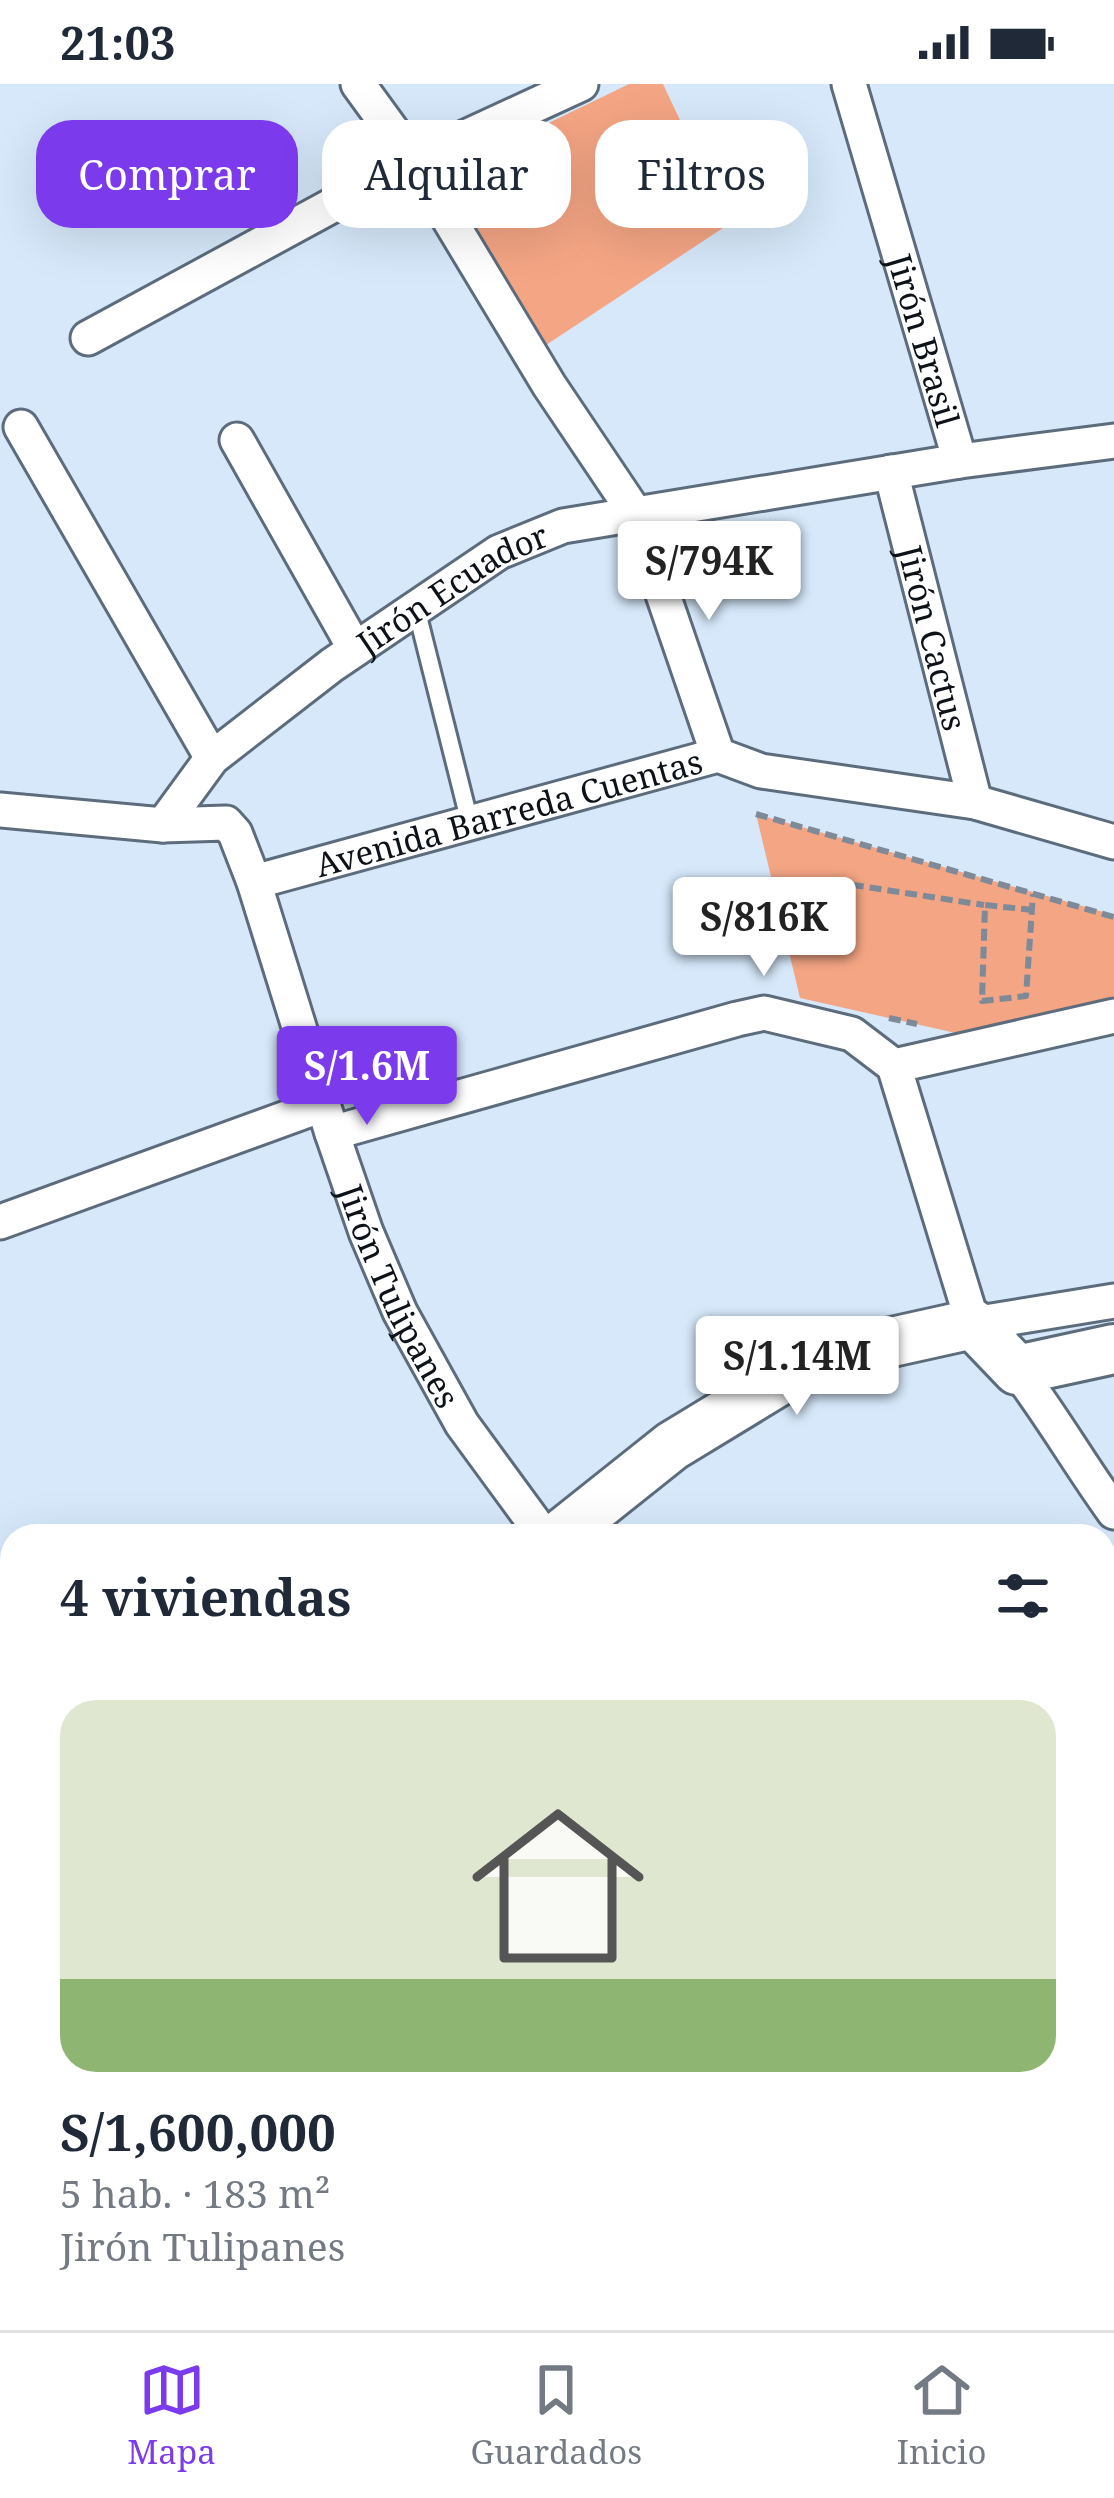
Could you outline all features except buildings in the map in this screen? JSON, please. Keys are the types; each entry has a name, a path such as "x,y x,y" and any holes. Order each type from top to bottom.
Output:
{"street":[{"path":"358,84 384,120"},
{"path":"503,120 581,84"},
{"name":"Jirón Brasil","path":"849,84 960,461"},
{"path":"88,338 322,211"},
{"path":"455,228 635,513 718,755"},
{"path":"21,427 212,758"},
{"path":"237,440 355,649"},
{"name":"Jirón Ecuador","path":"164,825 212,758 355,649 499,552 563,526 960,461 1114,441"},
{"name":"Jirón Cactus","path":"891,472 975,802"},
{"name":"Avenida Barreda Cuentas","path":"254,882 718,755 761,771 975,802 1114,842"},
{"path":"0,810 164,825"},
{"name":"Jirón Tulipanes","path":"164,825 226,823 235,833 327,1119 400,1312 462,1424 535,1524"},
{"path":"0,1222 327,1119 764,1013 852,1034 894,1066 973,1324 1017,1370 1114,1512"},
{"path":"894,1066 1114,1016"},
{"path":"574,1524 689,1436 815,1359 973,1324 1114,1301"},
{"path":"1017,1370 1114,1349"},
{"path":"592,1524 611,1493"}],"lane":[{"path":"416,608 471,824"}],"path":[{"path":"756,814 1114,917"},
{"path":"834,882 1033,910"},
{"path":"985,905 982,1001 1026,996 1034,894"}],"shaded area":[{"path":"629,84 663,84 680,120 595,120 595,228 723,228 540,349 460,228 571,228 571,120 555,120"},
{"path":"756,814 1114,915 1114,1008 969,1036 800,998"}]}
